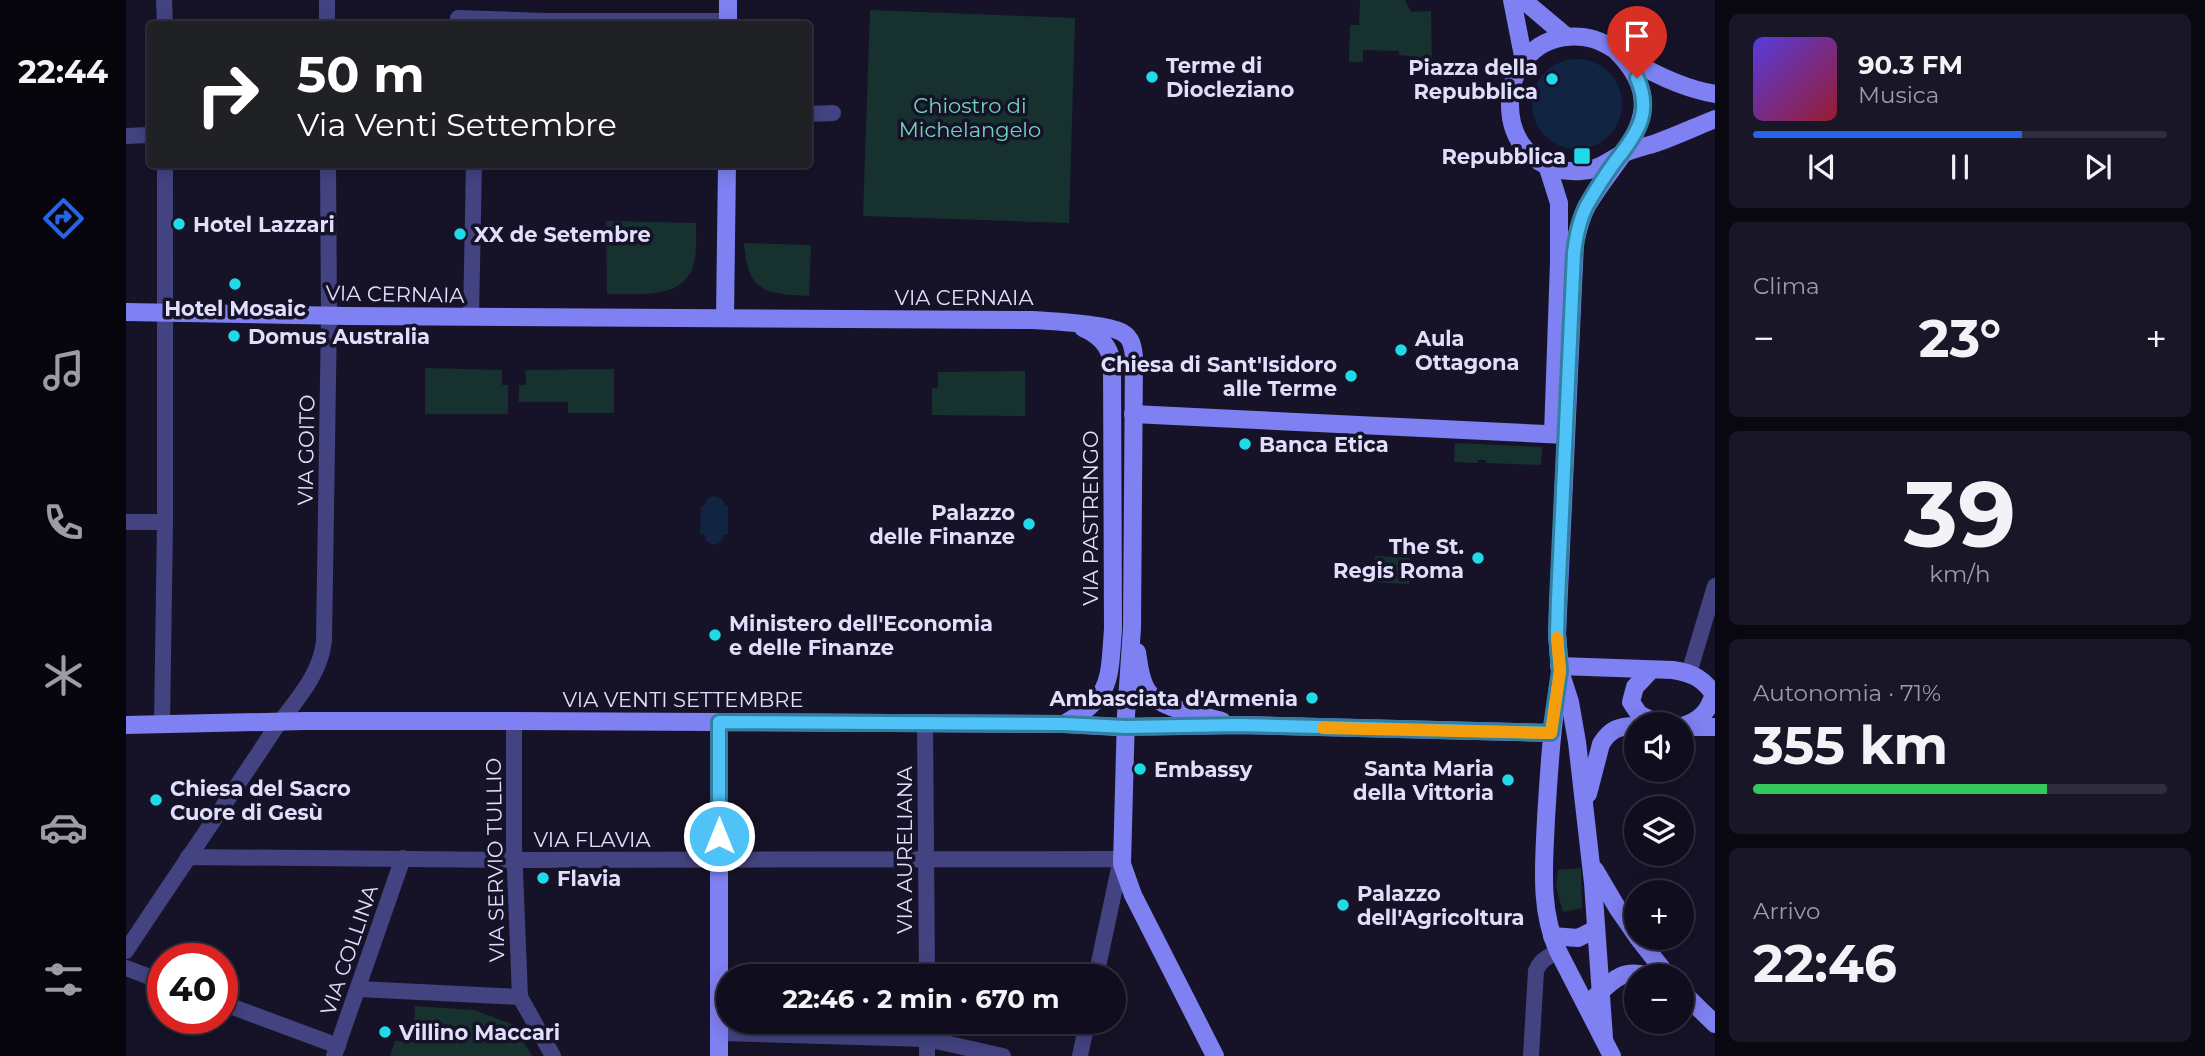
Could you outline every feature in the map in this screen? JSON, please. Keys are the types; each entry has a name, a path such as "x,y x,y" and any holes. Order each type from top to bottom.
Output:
{"main road":[{"path":"728,0 728,21"},
{"path":"1512,0 1524,61"},
{"path":"1523,0 1561,33 1596,40 1669,80 1715,94"},
{"path":"1538,0 1561,33"},
{"path":"1561,33 1524,61 1510,89 1509,113 1512,126 1521,144 1547,165 1564,170 1601,167 1620,155 1658,143 1715,119"},
{"path":"1566,262 1584,212 1631,142 1643,111 1642,94 1634,71 1618,52"},
{"path":"1547,165 1559,203 1566,262 1557,609 1560,668 1551,733 1544,873 1546,910 1555,944 1612,1056"},
{"path":"725,318 727,168"},
{"name":"VIA CERNAIA","path":"126,312 1060,321 1118,330"},
{"name":"VIA PASTRENGO","path":"1060,321 1084,328 1100,338 1110,352 1112,369 1111,660 1099,699 1064,724"},
{"name":"VIA PASTRENGO","path":"1118,330 1128,337 1133,350 1132,628 1121,859"},
{"path":"1133,414 1560,434"},
{"name":"VIA PASTRENGO","path":"1132,628 1143,681 1149,693 1158,700"},
{"path":"1560,668 1600,667 1689,673 1705,682 1714,695 1704,715 1694,722"},
{"path":"1560,668 1573,715 1585,809 1604,1038"},
{"path":"1638,712 1631,702 1635,687 1651,670"},
{"name":"VIA VENTI SETTEMBRE","path":"1158,700 1239,725"},
{"name":"VIA VENTI SETTEMBRE","path":"126,725 279,722 719,722 1064,724 1126,727 1239,725 1551,733"},
{"path":"719,722 719,964"},
{"path":"1694,727 1715,727"},
{"path":"1585,809 1601,744 1614,729 1624,728"},
{"path":"1121,859 1133,895 1215,1056"},
{"path":"1591,863 1624,918"},
{"path":"1555,944 1596,929"},
{"path":"1647,950 1658,964"},
{"path":"1586,1006 1624,975"},
{"path":"1694,1004 1715,1024"},
{"path":"719,1034 719,1056"}],"street":[{"path":"164,0 164,21"},
{"path":"327,0 327,21"},
{"path":"458,18 510,21"},
{"path":"812,114 833,113"},
{"path":"126,135 147,135"},
{"path":"162,725 165,168"},
{"name":"VIA GOITO","path":"126,951 322,659 329,316 328,168"},
{"path":"471,317 474,168"},
{"path":"126,522 165,522"},
{"path":"1689,673 1715,586"},
{"name":"VIA SERVIO TULLIO","path":"514,721 514,860 520,997"},
{"name":"VIA AURELIANA","path":"925,724 926,964"},
{"name":"VIA FLAVIA","path":"188,857 514,860 1121,859"},
{"name":"VIA COLLINA","path":"336,1051 403,858"},
{"path":"1099,964 1121,859"},
{"path":"1531,1056 1536,971 1555,944"},
{"path":"126,968 147,976"},
{"path":"359,989 520,997 553,1056"},
{"path":"238,1010 336,1051"},
{"path":"719,1034 928,1039 1003,1056"},
{"path":"927,1056 928,1034"},
{"path":"1080,1056 1085,1034"}],"green space":[{"path":"1360,0 1405,0 1411,12 1431,11 1432,67 1419,67 1418,57 1399,55 1399,51 1363,50 1363,62 1349,62 1350,25 1359,25"},
{"name":"Chiostro di Michelangelo","path":"870,10 1075,18 1069,223 863,216"},
{"path":"606,221 696,223 695,258 689,275 681,284 658,292 607,294"},
{"path":"744,243 811,245 809,296 780,293 761,287 750,272"},
{"path":"425,368 502,370 502,385 508,385 508,414 425,414"},
{"path":"614,369 614,413 568,413 568,402 519,402 519,385 526,385 525,370"},
{"path":"1025,371 1025,416 932,415 932,388 938,388 938,372"},
{"path":"1455,443 1542,447 1541,465 1486,463 1486,460 1478,460 1478,463 1454,462"},
{"path":"1375,556 1410,558 1409,584 1374,582"},
{"path":"1581,868 1582,908 1563,912 1556,887 1558,870"},
{"path":"415,1006 474,1010 514,1025 532,1056 390,1056 395,1041 413,1042"}],"water":[{"path":"1577,59 1594,62 1609,72 1619,87 1622,104 1619,121 1609,136 1594,146 1577,149 1560,146 1545,136 1535,121 1532,104 1535,87 1545,72 1560,62"},
{"path":"715,496 722,499 728,507 728,534 714,545 707,542 704,534 700,534 701,506 704,506 708,498"}],"slow traffic":[{"path":"1323,728 1551,733 1560,671 1557,638"}],"place":[{"name":"Terme di Diocleziano","path":"1152,77"},
{"name":"Piazza della Repubblica","path":"1552,79"},
{"name":"Repubblica","path":"1582,156"},
{"name":"Hotel Lazzari","path":"179,224"},
{"name":"XX de Setembre","path":"460,234"},
{"name":"Hotel Mosaic","path":"235,284"},
{"name":"Domus Australia","path":"234,336"},
{"name":"Aula Ottagona","path":"1401,350"},
{"name":"Chiesa di Sant'Isidoro alle Terme","path":"1351,376"},
{"name":"Banca Etica","path":"1245,444"},
{"name":"Palazzo delle Finanze","path":"1029,524"},
{"name":"The St. Regis Roma","path":"1478,558"},
{"name":"Ministero dell'Economia e delle Finanze","path":"715,635"},
{"name":"Ambasciata d'Armenia","path":"1312,698"},
{"name":"Embassy","path":"1140,769"},
{"name":"Santa Maria della Vittoria","path":"1508,780"},
{"name":"Chiesa del Sacro Cuore di Gesù","path":"156,800"},
{"name":"Flavia","path":"543,878"},
{"name":"Palazzo dell'Agricoltura","path":"1343,905"},
{"name":"Villino Maccari","path":"385,1032"}],"route":[{"path":"719,836 719,722 1064,724 1169,728 1239,725 1551,733 1560,671 1558,600 1575,242 1588,205 1639,127 1643,111 1641,86 1637,78"}]}
